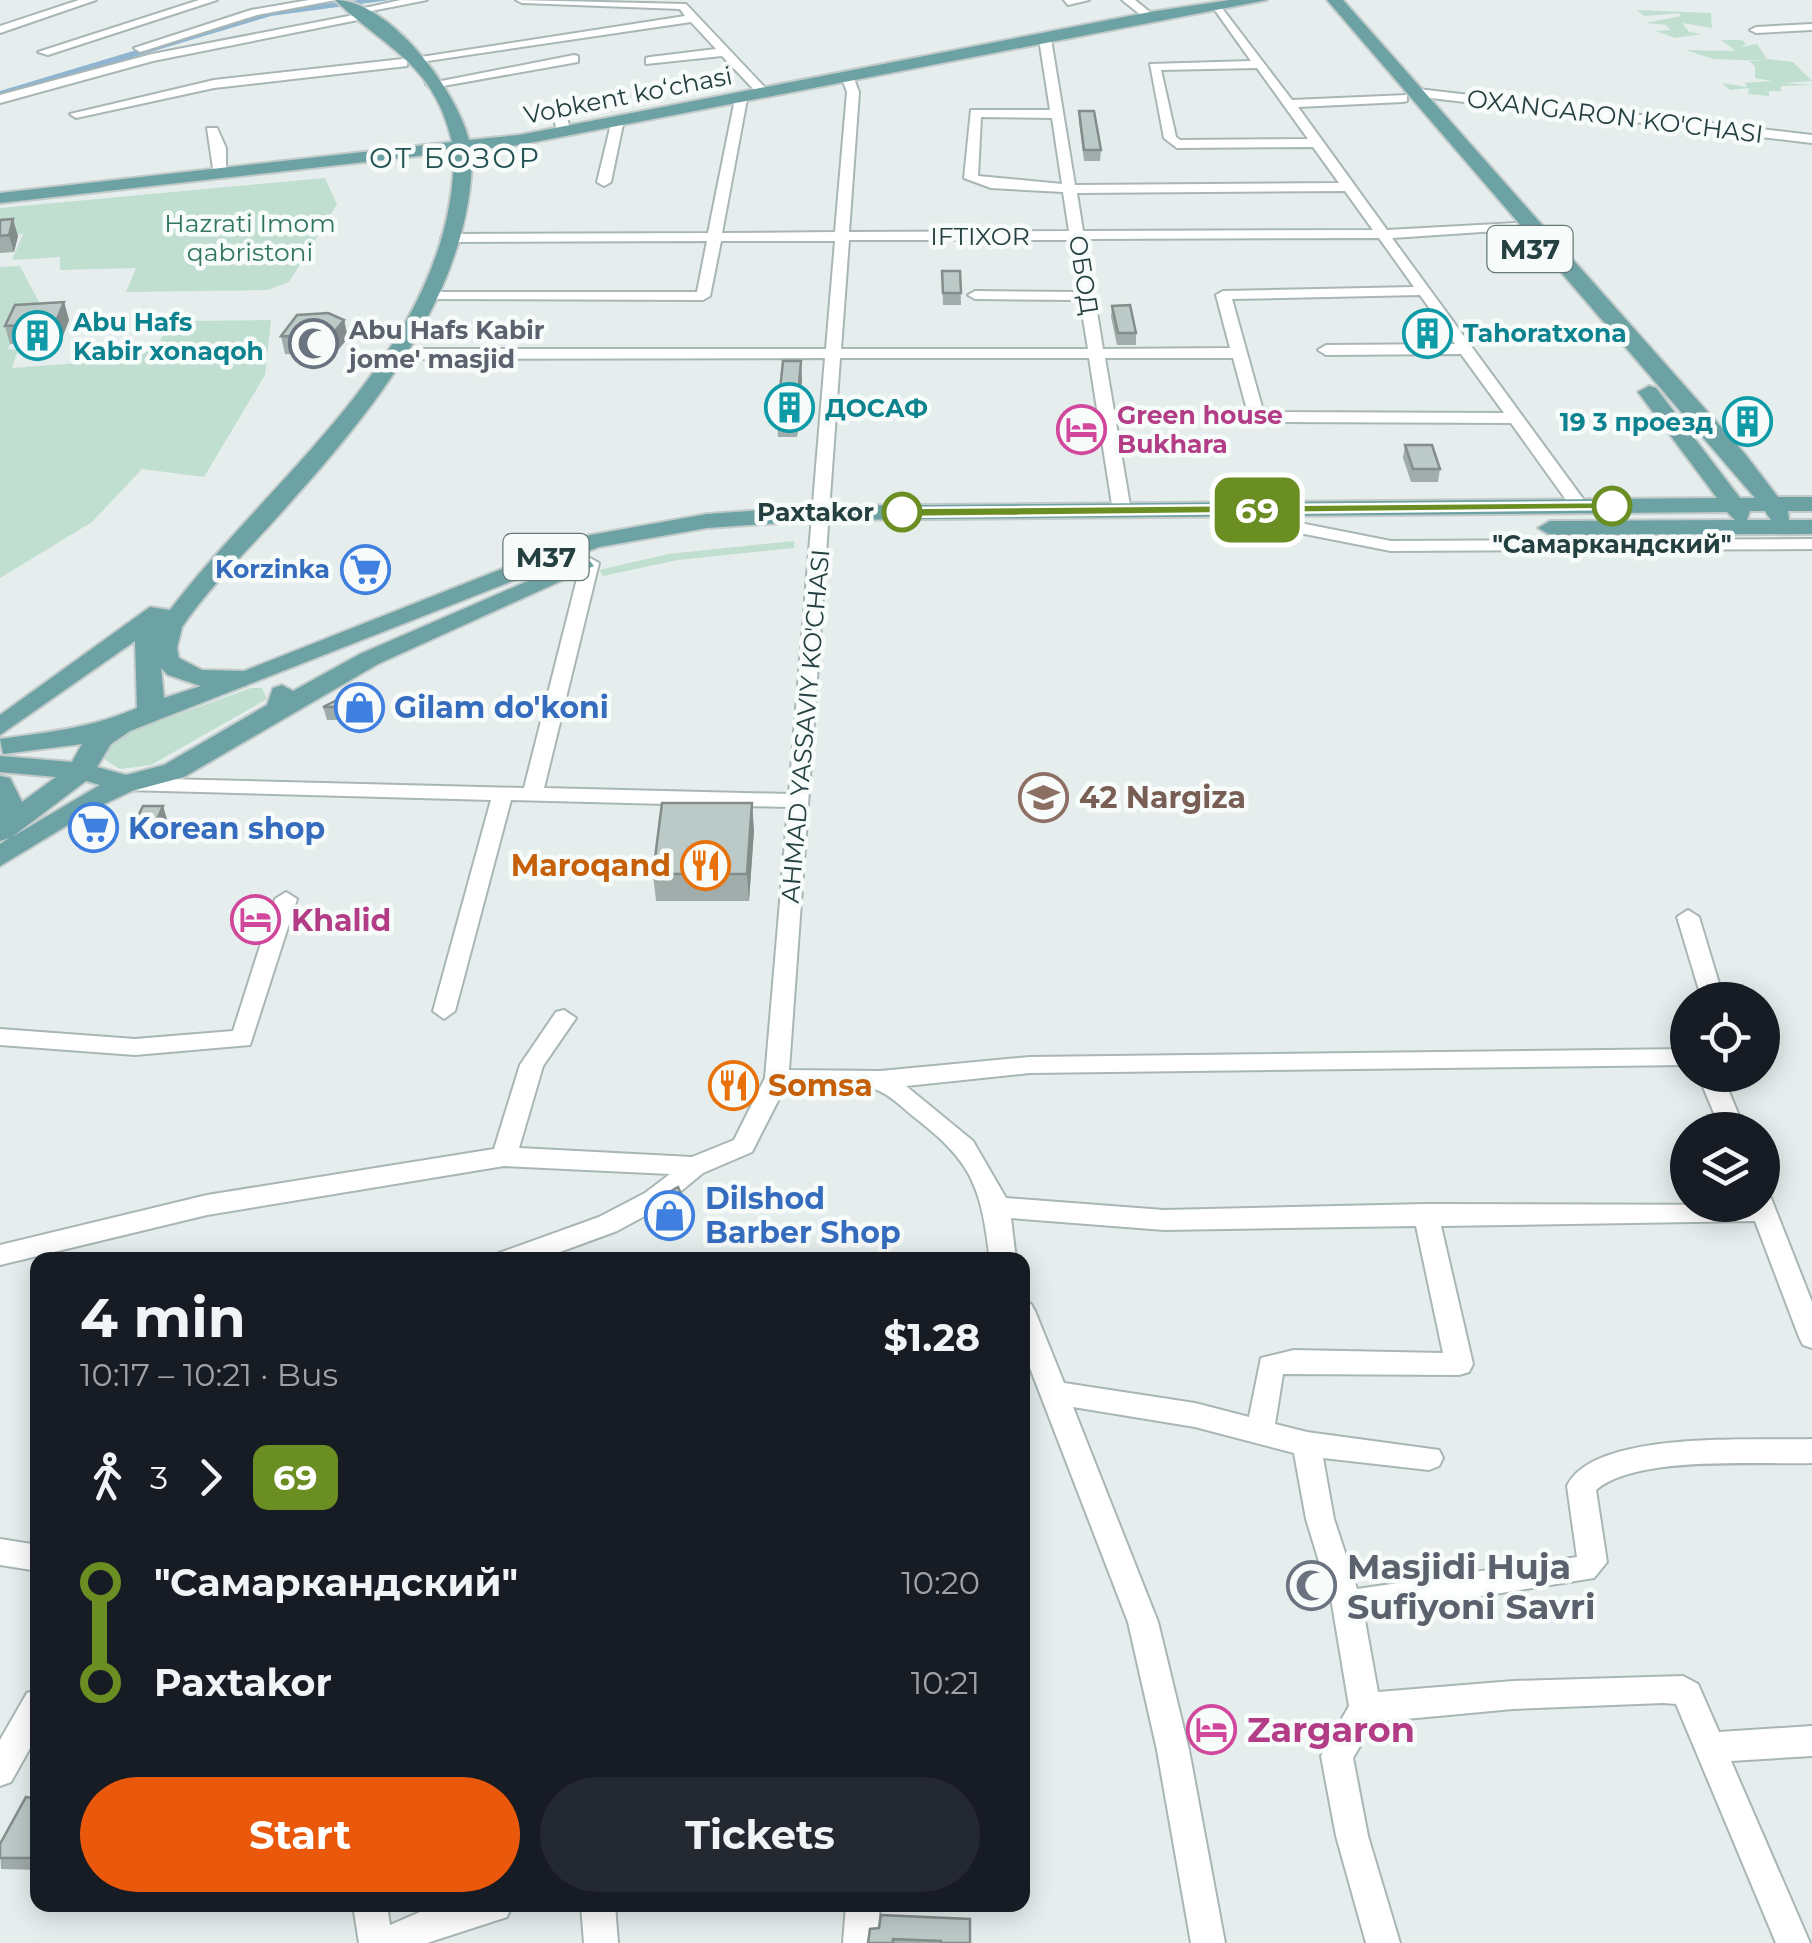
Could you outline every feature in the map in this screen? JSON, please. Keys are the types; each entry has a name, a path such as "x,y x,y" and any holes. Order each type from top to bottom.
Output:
{"main road":[{"name":"Vobkent koʻchasi","path":"0,198 456,149 565,133 1150,17 1259,0"},
{"name":"M37","path":"1318,0 1411,96 1731,452 1786,528"},
{"name":"M37","path":"1335,0 1511,226 1630,370 1734,504 1748,528"},
{"path":"279,709 280,688 269,681 208,679 182,672 168,663 164,648 184,607 380,352 432,237 456,149 394,32 346,6"},
{"path":"0,727 158,612 236,538 350,418 396,354 426,296 458,200 451,115 432,84 409,61"},
{"path":"1731,452 1771,476 1812,486"},
{"path":"1772,504 1812,504"},
{"name":"M37","path":"125,784 155,778 183,765 369,659 590,563 863,512 1772,504"},
{"name":"M37","path":"0,746 58,742 118,726 593,542 707,521 1300,528 1786,528"},
{"path":"1786,528 1812,528"},
{"path":"148,714 153,692 144,650 158,612"},
{"name":"M37","path":"82,770 90,748 118,726"},
{"path":"0,764 82,770 125,784"},
{"path":"0,832 82,770"},
{"path":"0,784 9,801 0,823"},
{"path":"0,857 86,802 125,784"}],"street":[{"path":"44,52 212,0"},
{"path":"0,89 255,12 421,0"},
{"path":"522,0 679,3 765,94"},
{"path":"1068,2 1083,0"},
{"path":"1128,0 1150,17"},
{"path":"0,30 80,1"},
{"path":"0,99 288,31 346,6"},
{"path":"1218,6 1580,507"},
{"path":"37,88 78,120 214,84 409,61 694,18"},
{"path":"1756,30 1812,27"},
{"path":"288,31 302,41"},
{"name":"ОБОД","path":"1045,38 1122,511"},
{"path":"231,43 242,52"},
{"path":"650,61 724,52"},
{"path":"432,84 574,60"},
{"path":"1261,64 1154,67 1170,138 1191,144 1318,143"},
{"name":"AHMAD YASSAVIY KO'CHASI","path":"777,1078 853,92 848,76"},
{"name":"OXANGARON KO'CHASI","path":"1292,104 1411,96 1812,140"},
{"path":"565,133 558,116 561,111 614,100"},
{"path":"426,296 703,296 740,100"},
{"path":"1056,114 975,112 971,178 994,186 1070,188 1349,187"},
{"path":"604,182 617,124"},
{"path":"212,131 219,148 221,175"},
{"name":"IFTIXOR","path":"448,238 1382,234 1511,226"},
{"path":"1423,292 1224,296 1236,354 1255,410 1264,416 1514,418"},
{"path":"974,296 1088,296"},
{"path":"1326,350 1465,349"},
{"path":"396,354 1236,354"},
{"path":"1300,528 1391,546 1812,544"},
{"path":"532,797 590,563"},
{"path":"183,765 184,779 202,789"},
{"path":"125,784 202,789 798,801"},
{"path":"444,1011 502,796"},
{"path":"0,1036 136,1048 242,1039 286,899"},
{"path":"1688,917 1708,982"},
{"path":"504,1156 532,1066 564,1018"},
{"path":"531,1252 600,1228 674,1187 694,1166 743,1146 777,1078 880,1080 1030,1065 1670,1058"},
{"path":"880,1080 963,1144 982,1170 997,1207 1001,1252"},
{"path":"0,1255 207,1205 504,1156 694,1166"},
{"path":"997,1207 1164,1220 1670,1210"},
{"path":"1260,1430 1271,1366 1294,1362 1460,1364 1426,1214"},
{"path":"1768,1222 1812,1336"},
{"path":"1030,1331 1143,1622 1176,1767 1208,1943"},
{"path":"1054,1392 1195,1415 1307,1444 1429,1458"},
{"path":"1307,1444 1320,1520 1347,1604 1365,1708 1337,1756 1348,1822 1383,1943"},
{"path":"1347,1604 1584,1569 1592,1562 1581,1486 1595,1471 1680,1452 1812,1452"},
{"path":"0,1552 30,1557"},
{"path":"1365,1708 1513,1695 1683,1690 1794,1943"},
{"path":"0,1771 30,1717"},
{"path":"1710,1747 1812,1741"},
{"path":"371,1912 376,1943"},
{"path":"388,1943 469,1912"},
{"path":"599,1912 601,1943"},
{"path":"860,1943 862,1912"}],"green space":[{"path":"1637,10 1711,13 1712,28 1682,23 1689,32 1702,34 1675,38 1656,31 1671,30 1666,25 1645,23 1681,16 1679,13 1644,16"},
{"path":"1721,40 1742,40 1746,44 1741,47 1757,44 1767,59 1793,62 1812,81 1785,83 1812,85 1781,86 1781,91 1769,91 1769,96 1748,94 1749,88 1730,90 1722,83 1747,87 1745,83 1772,81 1755,78 1755,66 1749,61 1769,61 1714,59 1685,50 1736,51"},
{"name":"Hazrati Imom qabristoni","path":"325,178 337,204 289,282 267,290 126,292 136,268 60,270 60,257 12,260 23,234 0,235 0,208"},
{"name":"Hazrati Imom qabristoni","path":"20,266 40,304 20,322 8,349 18,350 12,368 106,361 107,352 156,351 166,327 184,321 271,320 265,375 204,477 142,469 92,522 0,578 0,267"},
{"path":"794,541 794,548 678,560 603,576 599,570 668,554"},
{"path":"251,688 262,688 267,699 151,765 120,769 102,758 104,748 121,735"}],"building":[{"path":"1079,111 1094,111 1101,150 1084,150"},
{"path":"13,219 9,235 0,236 0,220"},
{"path":"942,271 960,271 961,293 943,293"},
{"path":"64,302 55,324 5,326 15,305"},
{"path":"1130,305 1136,333 1118,333 1112,306"},
{"path":"328,313 344,320 334,332 320,338 281,336 297,315"},
{"path":"783,361 801,361 796,419 777,419"},
{"path":"1405,445 1432,445 1440,469 1413,469"},
{"path":"359,689 379,707 323,707"},
{"path":"662,803 752,803 747,874 653,874"},
{"path":"143,806 163,806 154,827 133,826"},
{"path":"678,1187 687,1208 658,1216 652,1202"},
{"path":"26,1797 30,1798 30,1858 0,1858 0,1844"},
{"path":"881,1915 970,1919 970,1943 893,1939 893,1943 868,1943 870,1929 879,1928"}],"waterway":[{"path":"0,94 270,13 385,0"}],"bus line":[{"name":"69","path":"902,512 1612,506"}],"place":[{"name":"Tahoratxona","path":"1428,333"},
{"name":"Abu Hafs Kabir xonaqoh","path":"38,336"},
{"name":"Abu Hafs Kabir jome' masjid","path":"314,344"},
{"name":"ДОСАФ","path":"790,408"},
{"name":"19 3 проезд","path":"1748,422"},
{"name":"Green house Bukhara","path":"1082,429"},
{"name":"\"Самаркандский\"","path":"1612,506"},
{"name":"Paxtakor","path":"902,512"},
{"name":"Korzinka","path":"365,569"},
{"name":"Gilam do'koni","path":"359,707"},
{"name":"42 Nargiza","path":"1044,797"},
{"name":"Korean shop","path":"93,828"},
{"name":"Maroqand","path":"706,865"},
{"name":"Khalid","path":"256,920"},
{"name":"Somsa","path":"733,1085"},
{"name":"Dilshod Barber Shop","path":"670,1215"},
{"name":"Masjidi Huja Sufiyoni Savri","path":"1312,1586"},
{"name":"Zargaron","path":"1212,1729"}],"district":[{"name":"ОТ БОЗОР","path":"455,158"}]}
